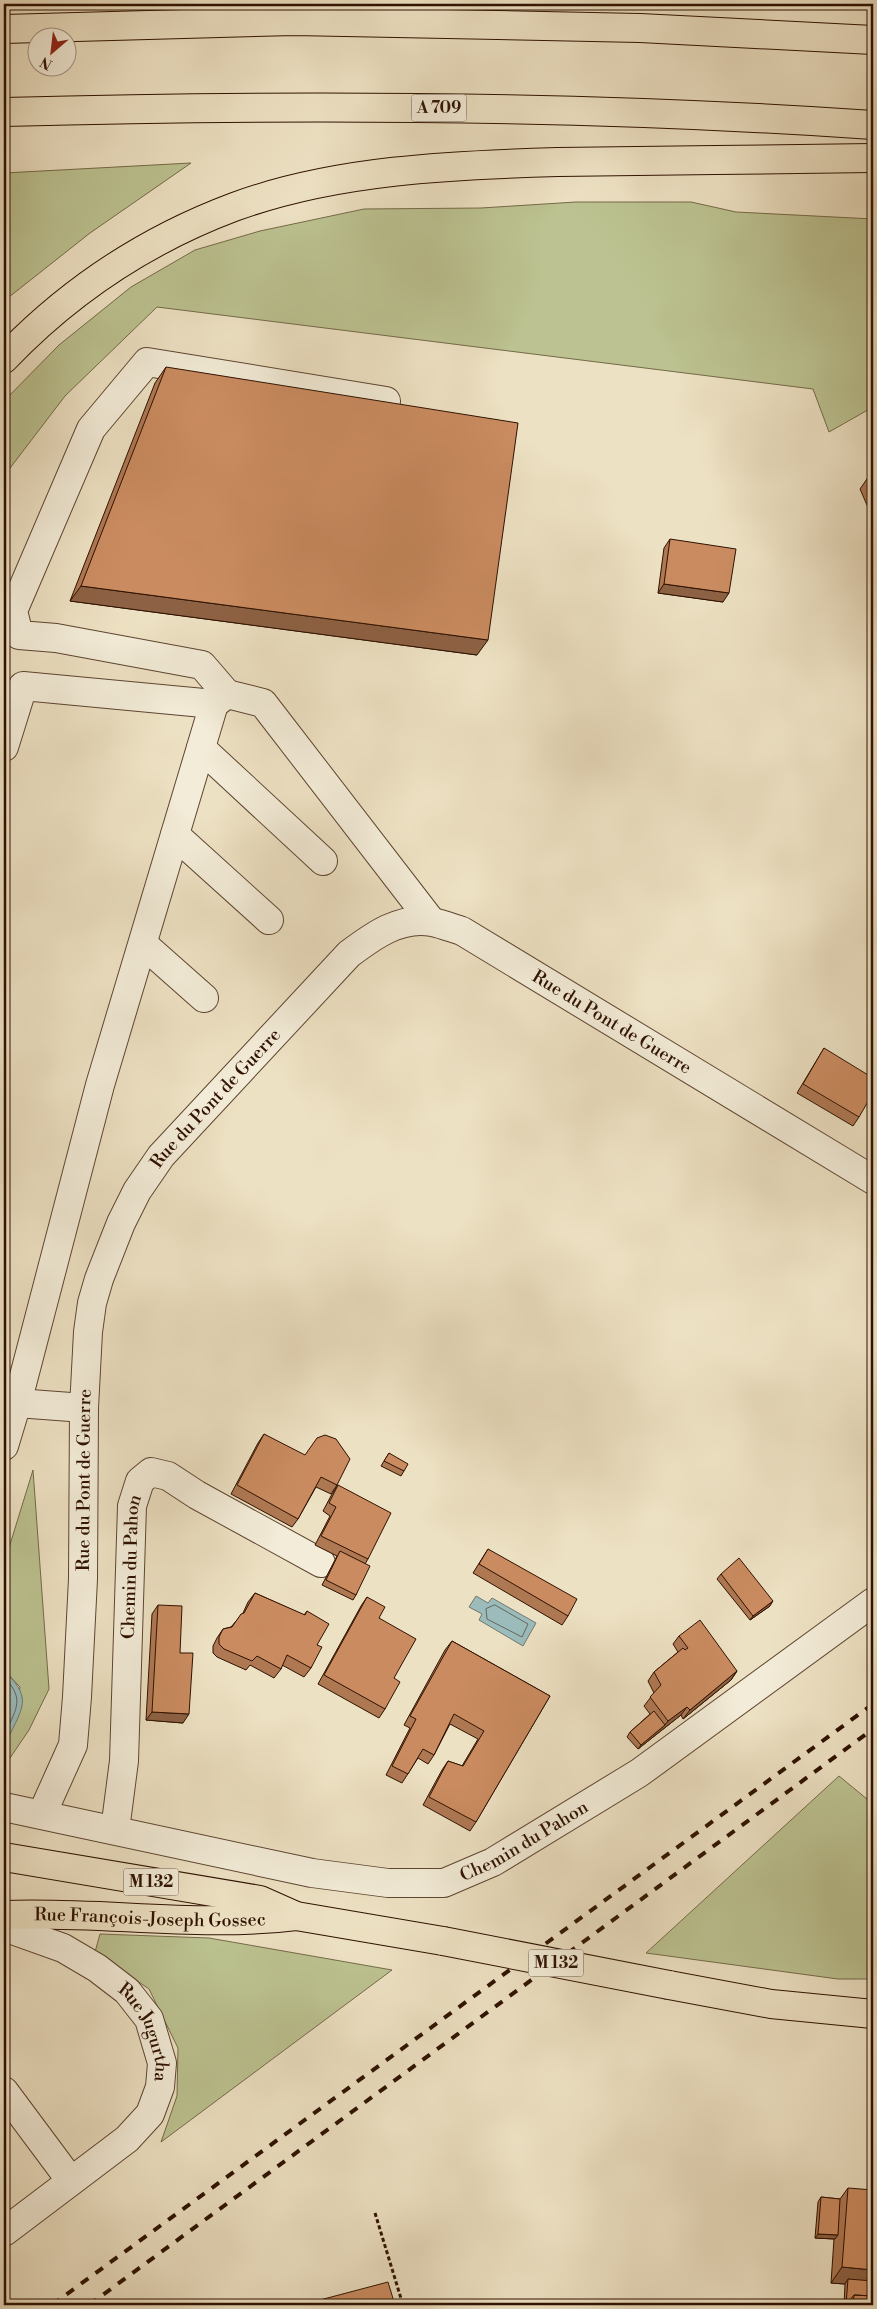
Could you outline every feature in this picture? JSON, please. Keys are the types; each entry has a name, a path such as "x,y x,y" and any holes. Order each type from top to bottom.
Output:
{"main road":[{"path":"4,29 294,21 640,28 873,40"},
{"name":"A 709","path":"4,112 252,107 453,108 652,112 873,124"},
{"path":"4,359 32,330 65,301 135,253 201,220 235,206 273,195 347,179 391,172 511,164 873,158"},
{"name":"Rue François-Joseph Gossec","path":"4,1857 260,1900 296,1916 443,1941 771,2004 873,2014"},
{"name":"Rue François-Joseph Gossec","path":"4,1915 47,1913 258,1921 296,1916"}],"street":[{"path":"221,699 202,666 56,638 19,635 14,612 91,429 147,362 386,401"},
{"path":"4,747 23,686 263,703 431,922"},
{"path":"4,1446 18,1402 100,1085 201,748 221,699"},
{"path":"201,748 323,861"},
{"path":"175,835 269,920"},
{"name":"Rue du Pont de Guerre","path":"42,1814 72,1745 78,1697 83,1579 84,1408 88,1332 99,1279 120,1223 137,1191 161,1156 349,954 377,933 407,922 431,922 462,931 873,1180"},
{"path":"143,944 204,998"},
{"path":"18,1402 84,1408"},
{"name":"Chemin du Pahon","path":"116,1830 124,1761 132,1506 140,1481 152,1472 168,1476 197,1495 321,1563"},
{"name":"Chemin du Pahon","path":"42,1814 312,1873 388,1883 444,1882 493,1862 639,1773 873,1602"},
{"path":"4,1807 42,1814"},
{"name":"Rue Jugurtha","path":"4,1927 63,1948 97,1968 127,1991 149,2019 162,2063 160,2087 150,2114 126,2139 4,2232"},
{"path":"4,2091 71,2182"}],"path":[{"path":"375,2213 403,2305"}],"green space":[{"path":"191,163 90,233 4,301 4,173"},
{"path":"576,202 691,202 736,212 873,219 873,407 829,432 813,389 157,307 65,396 4,476 4,401 59,345 131,287 195,250 260,231 364,209 481,208"},
{"path":"33,1470 49,1689 29,1730 10,1758 4,1760 4,1734 10,1734 20,1687 4,1670 4,1564"},
{"path":"839,1776 873,1804 873,1979 838,1979 646,1953"},
{"path":"100,1934 209,1938 392,1970 161,2142 177,2096 178,2048 149,1989 95,1952"}],"water":[{"path":"476,1596 488,1603 492,1598 536,1623 523,1646 479,1620 482,1614 469,1607"},
{"path":"4,1670 18,1687 22,1700 22,1707 10,1734 4,1734"}],"building":[{"path":"166,367 518,423 488,640 81,586"},
{"path":"873,474 873,486 869,476"},
{"path":"670,539 736,549 729,593 664,584"},
{"path":"824,1048 873,1078 873,1093 859,1117 803,1084"},
{"path":"264,1434 305,1455 317,1438 325,1435 336,1439 350,1459 337,1485 321,1477 298,1519 237,1485"},
{"path":"389,1453 408,1464 404,1471 384,1461"},
{"path":"338,1485 391,1513 368,1559 321,1536 336,1507 329,1503"},
{"path":"488,1549 577,1599 568,1616 479,1564"},
{"path":"340,1551 370,1566 356,1595 326,1580"},
{"path":"739,1558 773,1601 753,1616 721,1574"},
{"path":"255,1593 305,1615 307,1611 329,1624 317,1645 322,1647 311,1668 287,1655 281,1669 257,1656 252,1661 224,1649 219,1644 219,1637 223,1629 232,1627 241,1614 244,1613"},
{"path":"367,1597 385,1607 379,1618 416,1639 394,1678 400,1682 385,1709 324,1675"},
{"path":"158,1605 182,1606 180,1653 193,1653 189,1714 152,1712"},
{"path":"700,1620 737,1671 690,1710 687,1707 668,1721 650,1697 661,1685 654,1672 683,1648 685,1650 688,1648 679,1636"},
{"path":"452,1641 550,1696 476,1822 429,1797 448,1761 463,1766 484,1731 454,1714 434,1755 423,1749 408,1774 392,1766 416,1719 410,1716"},
{"path":"654,1711 665,1725 641,1745 630,1732"},
{"path":"848,2188 873,2190 873,2270 842,2267"},
{"path":"821,2197 840,2199 838,2235 818,2234"},
{"path":"848,2279 873,2281 873,2296 854,2295 846,2305"},
{"path":"388,2282 395,2305 301,2305"},
{"path":"854,2295 873,2296 873,2305 853,2305"}],"railway":[{"path":"52,2305 873,1704"},
{"path":"89,2305 873,1729"}]}
